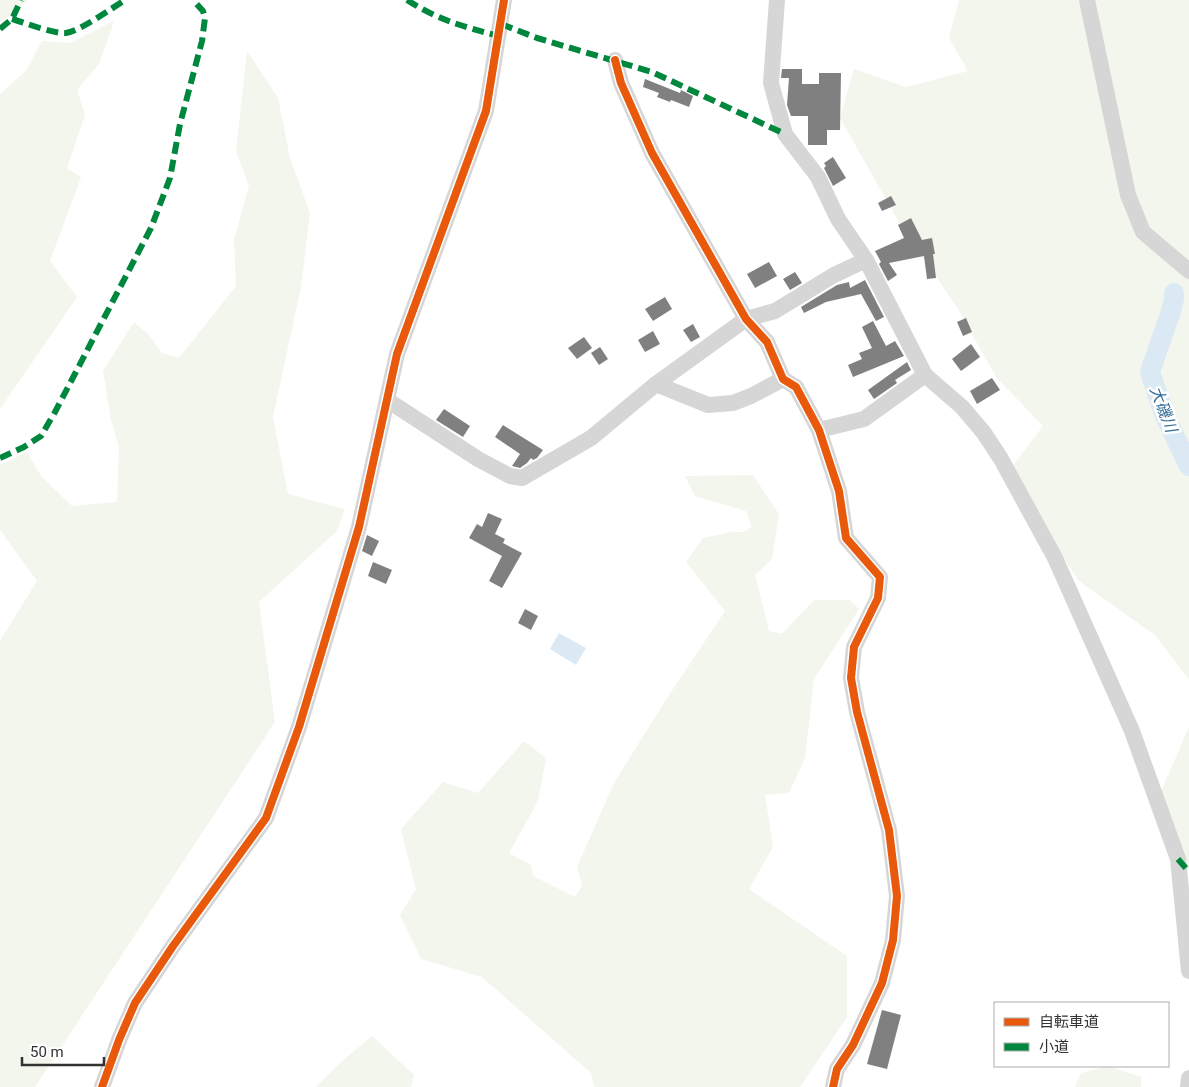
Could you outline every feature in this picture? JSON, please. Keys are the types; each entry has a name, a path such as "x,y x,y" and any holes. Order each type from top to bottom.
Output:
{"street":[{"path":"102,1087 119,1040 135,1004 173,946 266,818 299,727 359,527 397,354 486,111 504,0"},
{"path":"777,0 771,83 785,134 818,177 838,219 866,260 925,375 962,406 984,433 1001,459 1055,558 1124,713 1178,859 1189,971"},
{"path":"1087,0 1128,195 1143,232 1189,271"},
{"path":"615,60 621,83 652,153 746,319 767,342 783,379 796,387 819,430 839,491 846,538 880,577 878,598 854,647 851,678 857,712 889,830 897,896 893,940 882,983 853,1045 837,1068 833,1087"},
{"path":"387,400 478,459 510,476 522,478 591,438 656,384 746,319 775,311 834,275 866,260"},
{"path":"819,430 864,419 925,375"},
{"path":"656,384 708,404 733,403 783,379"},
{"path":"1188,1087 1189,1078"}],"shaded area":[{"path":"0,0 28,0 0,23"},
{"path":"959,0 1189,0 1189,680 1156,636 1078,580 1008,472 1043,426 996,377 958,309 900,224 840,118 854,69 906,87 968,71 949,38"},
{"path":"114,21 99,64 77,90 85,115 67,168 81,177 50,261 77,297 0,409 0,94 26,71 42,41 70,43"},
{"path":"247,51 278,98 290,158 310,213 301,287 273,417 288,494 345,509 337,531 259,602 275,722 35,1087 0,1087 0,641 37,581 0,530 0,465 27,452 41,476 72,506 117,502 119,447 111,420 103,371 134,322 148,334 162,353 179,358 236,286 234,240 249,186 236,151"},
{"path":"753,475 779,514 772,559 755,575 769,631 782,634 814,600 850,600 859,609 814,679 805,758 789,793 765,795 773,847 749,889 847,956 847,1017 800,1087 594,1087 591,1073 482,977 421,959 400,915 416,889 401,829 443,782 478,793 524,741 546,758 538,801 509,853 531,865 533,876 575,897 582,886 577,867 614,783 667,698 725,611 686,562 703,538 731,532 743,532 752,527 746,511 695,496 685,476"},
{"path":"559,633 586,648 576,665 550,649"},
{"path":"1189,727 1189,871 1157,801"},
{"path":"372,1036 414,1075 411,1087 316,1087 341,1062"},
{"path":"1111,1067 1141,1077 1141,1087 1075,1087 1081,1073"}],"building":[{"path":"782,69 802,69 802,84 819,84 819,73 841,73 840,130 827,130 827,145 808,145 808,116 791,116 787,105 789,78 781,78"},
{"path":"645,79 680,93 681,90 693,96 689,107 657,97 659,93 643,87"},
{"path":"833,157 846,178 833,186 824,168 826,166 824,163"},
{"path":"891,196 896,205 882,211 878,203"},
{"path":"911,218 922,240 932,238 936,278 927,279 924,256 889,263 897,275 888,281 875,251 904,238 898,225"},
{"path":"769,262 777,276 755,288 747,274"},
{"path":"795,272 802,283 790,290 783,279"},
{"path":"865,280 884,317 876,321 861,294 826,302 804,313 801,307 837,285 849,282 850,288"},
{"path":"665,297 672,309 653,321 645,309"},
{"path":"966,318 972,332 963,336 957,322"},
{"path":"873,321 886,346 895,341 904,356 853,377 848,365 862,359 859,353 872,348 862,327"},
{"path":"693,324 700,337 691,342 683,330"},
{"path":"653,331 660,344 645,352 638,340"},
{"path":"584,337 592,348 577,359 568,348"},
{"path":"971,344 980,357 961,371 952,359"},
{"path":"600,347 608,359 599,365 591,353"},
{"path":"907,362 911,370 895,380 897,383 874,399 868,390"},
{"path":"992,378 1000,390 977,404 970,391"},
{"path":"444,409 470,426 463,437 436,420"},
{"path":"503,425 543,450 537,458 533,460 531,458 520,468 512,466 520,454 495,437"},
{"path":"488,513 502,519 495,534 505,539 503,543 522,553 502,588 489,581 502,556 469,538 477,524 482,527"},
{"path":"367,535 379,541 372,556 362,551"},
{"path":"373,562 392,570 386,584 368,576"},
{"path":"525,609 538,616 531,630 518,623"},
{"path":"882,1010 901,1015 887,1069 867,1064"}],"waterway":[{"name":"大磯川","path":"1174,293 1171,311 1150,372 1165,416 1189,466"}],"marked path":[{"path":"0,29 12,19 21,0"},
{"path":"12,19 47,30 66,33 87,24 125,0"},
{"path":"0,458 24,447 41,436 151,228 170,178 180,124 202,41 205,18 203,11 193,0"},
{"path":"407,0 451,22 499,36"},
{"path":"501,24 537,38 652,72 785,134"},
{"path":"1178,859 1189,872"}],"cycle path":[{"path":"102,1087 135,1003 173,946 266,818 299,727 359,527 397,354 486,111 504,0"},
{"path":"615,60 621,83 652,153 746,319 767,342 783,379 796,387 819,430 839,491 846,538 880,577 878,598 854,647 851,678 857,712 889,830 897,896 893,940 882,983 853,1045 837,1069 833,1087"}]}
